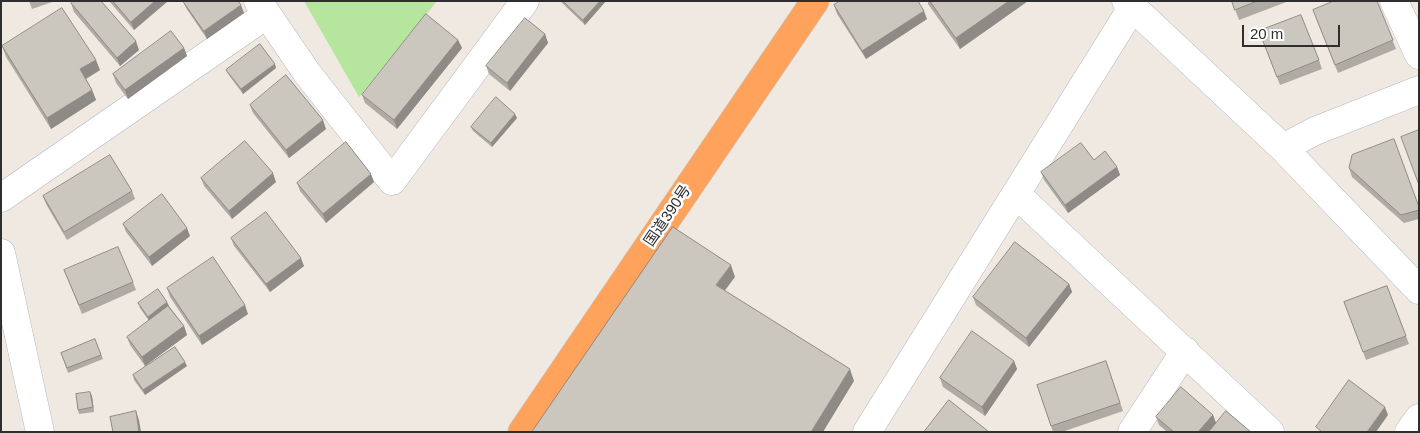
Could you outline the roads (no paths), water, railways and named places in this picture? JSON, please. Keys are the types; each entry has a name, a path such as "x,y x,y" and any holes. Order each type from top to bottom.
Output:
{"highway":[{"name":"国道390号","path":"522,432 808,4"}],"street":[{"path":"1,198 262,8 307,73 392,181 525,1"},
{"path":"1394,1 1419,55"},
{"path":"867,432 1016,194 1129,4 1283,148 1419,290"},
{"path":"1283,148 1315,131 1419,90"},
{"path":"1016,194 1270,432"},
{"path":"2,262 40,432"},
{"path":"1132,432 1185,351"},
{"path":"1409,432 1419,418"}]}
